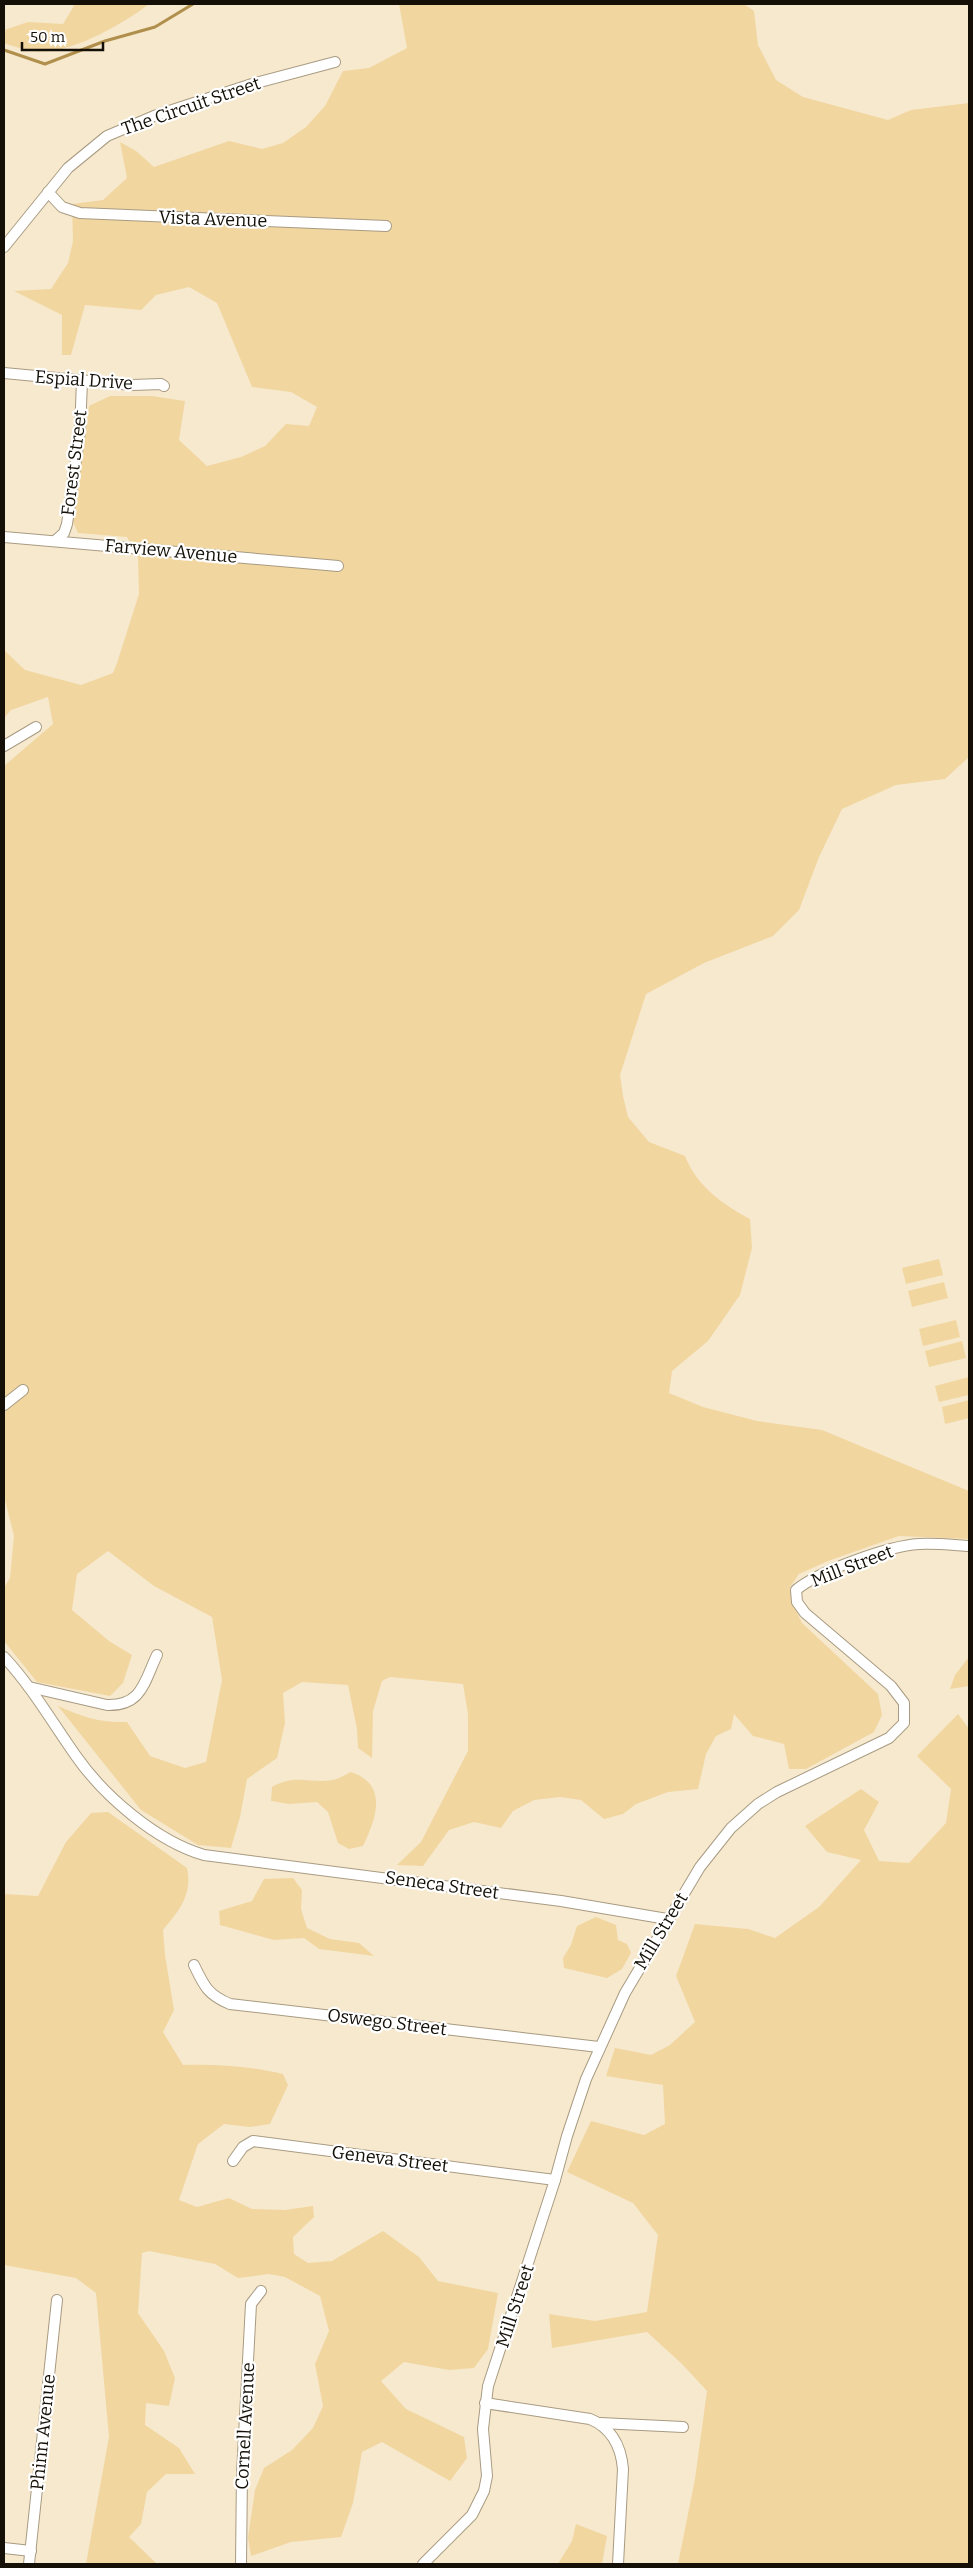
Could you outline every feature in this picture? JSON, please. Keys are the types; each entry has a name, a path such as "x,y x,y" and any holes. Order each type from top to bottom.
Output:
{"street":[{"name":"The Circuit Street","path":"4,247 68,168 88,150 126,127 252,84 335,62"},
{"name":"Vista Avenue","path":"48,192 62,207 80,213 386,226"},
{"name":"Espial Drive","path":"4,374 132,385 161,384 164,386"},
{"name":"Forest Street","path":"56,540 64,533 68,524 80,431 82,381"},
{"name":"Farview Avenue","path":"4,537 27,540 56,540 338,566"},
{"path":"4,746 36,727"},
{"path":"4,1404 23,1390"},
{"name":"Mill Street","path":"423,2564 472,2515 484,2492 487,2476 483,2428 484,2403 488,2386 586,2078 624,1993 700,1867 731,1828 758,1804 777,1792 889,1738 904,1723 905,1714 902,1700 877,1673 805,1613 797,1602 796,1590 804,1584 843,1566 883,1551 918,1544 969,1546"},
{"path":"29,1687 107,1705 118,1705 133,1699 142,1688 156,1655"},
{"name":"Seneca Street","path":"4,1657 29,1687 89,1773 156,1834 189,1850 216,1856 562,1901 667,1919"},
{"name":"Oswego Street","path":"194,1965 205,1986 215,1998 230,2004 599,2047"},
{"name":"Geneva Street","path":"233,2161 243,2147 253,2141 555,2180"},
{"name":"Cornell Avenue","path":"241,2564 242,2472 252,2304 261,2291"},
{"name":"Phinn Avenue","path":"29,2564 57,2300"},
{"path":"484,2403 549,2411 600,2423 683,2427"},
{"path":"600,2423 609,2431 621,2453 618,2564"},
{"path":"4,2548 31,2551"}],"shaded area":[{"path":"75,4 149,4 95,37 63,49 34,51 4,43 4,30 28,22 63,24"},
{"path":"399,4 744,4 754,11 758,45 776,80 803,97 888,120 911,110 969,103 969,757 945,779 896,785 842,809 819,857 799,910 773,936 704,963 646,994 620,1075 628,1117 649,1142 685,1156 690,1167 703,1185 720,1200 750,1219 752,1248 740,1295 708,1341 672,1371 669,1393 703,1407 757,1421 822,1430 969,1491 969,1539 899,1536 828,1561 799,1574 790,1587 792,1602 802,1623 878,1694 882,1715 874,1732 806,1769 789,1769 784,1744 753,1736 734,1714 731,1729 716,1736 706,1754 698,1789 668,1792 636,1804 623,1814 604,1819 581,1800 560,1797 534,1800 513,1811 501,1828 474,1822 449,1830 423,1866 397,1865 421,1842 468,1751 468,1714 463,1684 390,1677 382,1681 373,1711 372,1758 358,1748 357,1729 348,1685 302,1682 283,1693 285,1723 277,1758 247,1779 240,1817 231,1848 198,1845 141,1810 58,1706 92,1718 127,1722 150,1756 185,1768 206,1762 222,1680 212,1617 154,1586 108,1551 77,1574 72,1610 109,1641 132,1655 123,1683 110,1696 37,1682 4,1641 4,1588 10,1578 14,1536 4,1496 4,766 53,724 48,697 11,710 4,718 4,650 25,670 81,685 113,673 117,663 139,594 138,558 127,537 78,533 73,522 89,406 110,396 152,396 185,401 179,440 207,466 241,457 265,446 286,424 309,426 317,407 291,392 252,387 217,303 189,287 156,295 141,310 85,305 71,355 62,355 62,315 14,291 51,289 68,263 73,241 72,204 103,200 127,178 120,142 136,151 154,167 229,141 262,149 283,143 306,127 325,106 343,71 369,68 407,48"},
{"path":"939,1259 943,1275 906,1284 902,1268"},
{"path":"944,1282 948,1298 912,1307 908,1291"},
{"path":"956,1320 960,1337 923,1346 919,1329"},
{"path":"962,1341 966,1358 929,1367 925,1351"},
{"path":"969,1377 969,1395 939,1402 935,1386"},
{"path":"969,1400 969,1418 945,1424 942,1407"},
{"path":"969,1657 969,1686 950,1689 955,1675"},
{"path":"958,1714 969,1729 969,2564 678,2564 695,2479 707,2391 682,2364 647,2332 552,2348 549,2314 595,2321 647,2312 658,2235 633,2203 567,2172 591,2121 644,2135 665,2124 663,2085 606,2076 615,2048 651,2055 670,2045 695,2022 676,1976 695,1924 748,1929 775,1938 819,1907 861,1860 827,1852 805,1826 861,1789 879,1802 864,1830 879,1861 909,1863 946,1823 951,1789 917,1756"},
{"path":"351,1772 363,1778 371,1785 375,1794 375,1814 363,1846 349,1849 338,1843 328,1812 317,1802 289,1804 271,1801 272,1787 280,1783 296,1780 333,1780"},
{"path":"108,1812 187,1868 188,1886 183,1902 163,1930 174,2010 163,2032 183,2065 233,2066 270,2071 283,2074 288,2085 270,2124 250,2127 224,2124 198,2144 179,2200 197,2207 229,2198 252,2209 285,2210 313,2206 314,2217 293,2237 294,2254 308,2263 332,2261 383,2231 419,2257 438,2281 498,2293 488,2349 474,2368 449,2370 404,2362 381,2381 406,2409 464,2437 467,2458 450,2481 382,2442 362,2452 353,2503 341,2537 291,2542 251,2556 248,2538 255,2490 264,2468 292,2450 313,2428 323,2406 315,2364 329,2331 320,2296 285,2277 269,2274 238,2278 215,2264 149,2251 142,2253 138,2313 164,2351 175,2378 169,2406 146,2403 145,2425 179,2448 195,2474 166,2474 147,2492 141,2524 129,2537 156,2563 163,2564 86,2564 109,2437 96,2293 76,2278 4,2265 4,1894 38,1896 66,1842 91,1813"},
{"path":"293,1878 302,1890 301,1909 307,1928 330,1939 359,1943 374,1956 319,1949 304,1938 274,1940 220,1925 219,1911 252,1901 264,1879"},
{"path":"596,1917 616,1925 618,1940 627,1944 631,1953 622,1969 607,1978 564,1968 563,1958 571,1945 577,1926"},
{"path":"576,2524 607,2536 602,2564 558,2564 572,2541"}],"waterway":[{"path":"4,50 45,64 105,41 155,27 193,4"}]}
